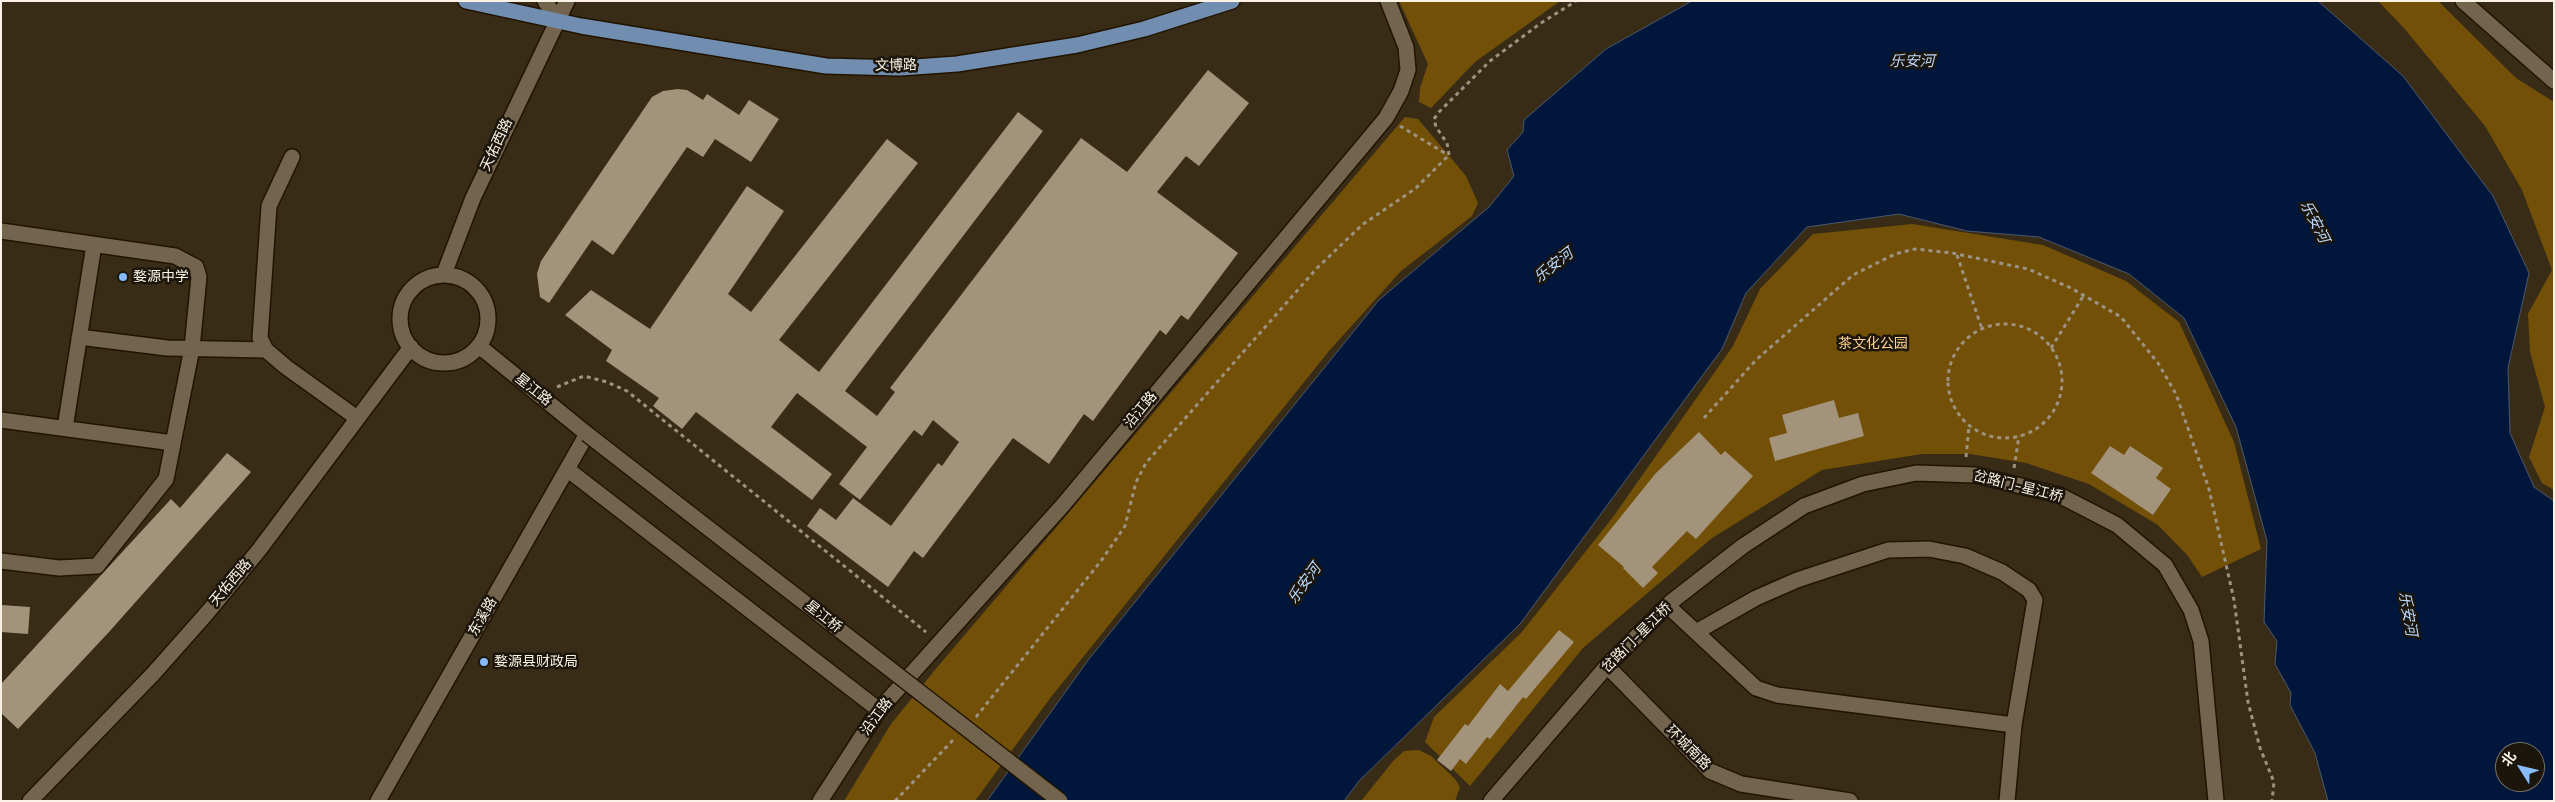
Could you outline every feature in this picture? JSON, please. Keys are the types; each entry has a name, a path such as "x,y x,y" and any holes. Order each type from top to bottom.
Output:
{"main road":[{"name":"文博路","path":"466,1 557,19 581,26 826,66 900,68 957,64 1077,46 1144,29 1232,1"}],"street":[{"path":"545,1 557,19"},
{"name":"天佑西路","path":"444,274 473,198 566,1"},
{"name":"沿江路","path":"820,801 879,710 940,644 1069,497 1386,118 1401,92 1408,70 1406,47 1388,1"},
{"path":"2463,1 2543,69 2554,82"},
{"path":"292,157 269,206 260,338 266,350 357,418"},
{"path":"1,231 175,256 196,267 198,277 192,348 166,479 98,566 59,568 1,561"},
{"path":"65,428 94,245"},
{"path":"444,274 465,280 480,293 486,306 488,320 486,334 479,346 470,355 458,361 445,363 432,361 420,356 411,348 401,325 404,300 421,282 432,276 444,274"},
{"path":"79,337 138,346 266,350"},
{"name":"星江路","path":"479,346 587,434"},
{"name":"天佑西路","path":"30,801 153,674 259,550 411,348"},
{"path":"1,420 173,443"},
{"name":"东溪路","path":"378,801 587,434"},
{"name":"星江桥","path":"587,434 1060,801"},
{"path":"567,469 879,710"},
{"name":"岔路门-星江桥","path":"1491,801 1607,666 1668,606 1743,546 1804,506 1863,484 1916,473 1965,474 2059,495 2108,521 2165,565 2191,610 2201,641 2216,801"},
{"path":"1696,632 1756,598 1796,580 1888,550 1929,549 1965,556 2002,572 2029,590 2035,600 2014,725 2007,801"},
{"path":"1668,606 1756,688 1777,695 2014,725"},
{"name":"环城南路","path":"1607,666 1710,771 1741,784 1850,801"}],"path":[{"path":"1449,155 1447,144 1436,127 1434,119 1439,112 1490,62 1541,23 1576,1"},
{"path":"1386,118 1449,155"},
{"path":"971,721 985,707 1100,561 1125,526 1136,482 1152,456 1317,268 1362,226 1416,188 1449,155"},
{"path":"1704,418 1756,360 1853,275 1895,254 1915,249 1957,254 2028,269 2084,295 2121,317 2158,363 2176,394 2209,489 2234,600 2251,716 2260,748 2274,782 2272,801"},
{"path":"1957,254 1982,329"},
{"path":"2051,348 2084,295"},
{"path":"2011,324 2030,329 2046,340 2057,357 2062,374 2061,393 2054,410 2042,424 2019,436 2009,438 1991,437 1960,418 1951,402 1947,383 1950,363 1959,346 1973,332 1982,329 1992,325 2011,324"},
{"path":"538,395 584,376 607,382 627,391 940,644"},
{"path":"1965,474 1969,425"},
{"path":"2012,484 2019,436"},
{"path":"895,801 957,735"}],"green space":[{"path":"1399,1 1560,1 1475,62 1431,108 1419,102 1420,88 1428,64"},
{"path":"2378,1 2438,1 2516,78 2554,102 2554,490 2542,483 2529,457 2545,407 2530,352 2528,314 2552,270 2522,190 2485,126 2403,27"},
{"path":"1405,117 1418,119 1466,176 1478,203 1472,216 1401,271 1329,351 1051,697 975,801 844,801 891,724 934,671"},
{"name":"茶文化公园","path":"1912,224 2043,245 2126,281 2179,322 2234,442 2261,549 2202,577 2188,556 2158,525 2089,484 2026,463 1970,454 1922,454 1822,470 1712,538 1583,648 1470,786 1425,742 1434,717 1521,633 1613,517 1733,346 1760,289 1813,234"},
{"path":"1419,750 1431,756 1455,779 1460,787 1455,801 1361,801 1394,760 1404,751"}],"water":[{"name":"乐安河","path":"1692,1 2318,1 2403,76 2493,196 2529,273 2508,368 2510,433 2534,487 2554,501 2554,801 2328,801 2315,753 2290,705 2291,693 2275,664 2277,641 2264,622 2267,541 2236,427 2184,318 2129,274 2039,237 1967,231 1899,214 1807,227 1746,293 1722,349 1520,624 1359,781 1344,801 987,801 1089,659 1379,300 1489,207 1514,176 1507,150 1523,132 1524,120 1606,49"}],"building":[{"path":"1208,70 1249,103 1199,166 1186,156 1157,192 1238,253 1188,320 1181,315 1166,335 1160,330 1093,421 1084,414 1049,464 1013,438 923,558 914,551 888,587 807,526 820,508 836,520 853,498 891,526 938,463 942,466 959,442 933,420 922,436 914,430 860,500 839,484 867,447 797,393 771,427 832,474 812,500 696,412 682,429 653,406 659,398 606,361 612,350 565,315 591,290 650,329 747,186 784,211 728,294 751,312 887,139 918,163 779,340 819,372 1018,112 1043,131 845,391 877,416 895,392 890,388 1081,138 1127,172"},
{"path":"687,90 703,100 707,94 739,115 749,100 779,119 751,162 715,139 703,157 687,147 613,255 592,240 549,303 540,297 537,274 541,261 652,97 663,91"},
{"path":"1834,400 1839,418 1858,413 1864,436 1775,461 1769,438 1787,433 1782,415"},
{"path":"1699,432 1721,455 1725,451 1753,476 1696,539 1687,531 1652,567 1658,573 1643,588 1624,567 1598,545 1656,473"},
{"path":"2110,446 2124,455 2130,446 2163,468 2156,478 2171,489 2153,515 2091,473"},
{"path":"227,453 251,472 109,632 18,729 1,713 1,684 171,499 180,508"},
{"path":"1,605 30,607 28,634 1,632"},
{"path":"1559,630 1574,642 1526,699 1523,697 1490,739 1487,737 1466,764 1460,759 1451,771 1437,760 1465,724 1468,726 1500,684 1508,691"}],"place":[{"name":"婺源中学","path":"123,277"},
{"name":"婺源县财政局","path":"484,662"}]}
